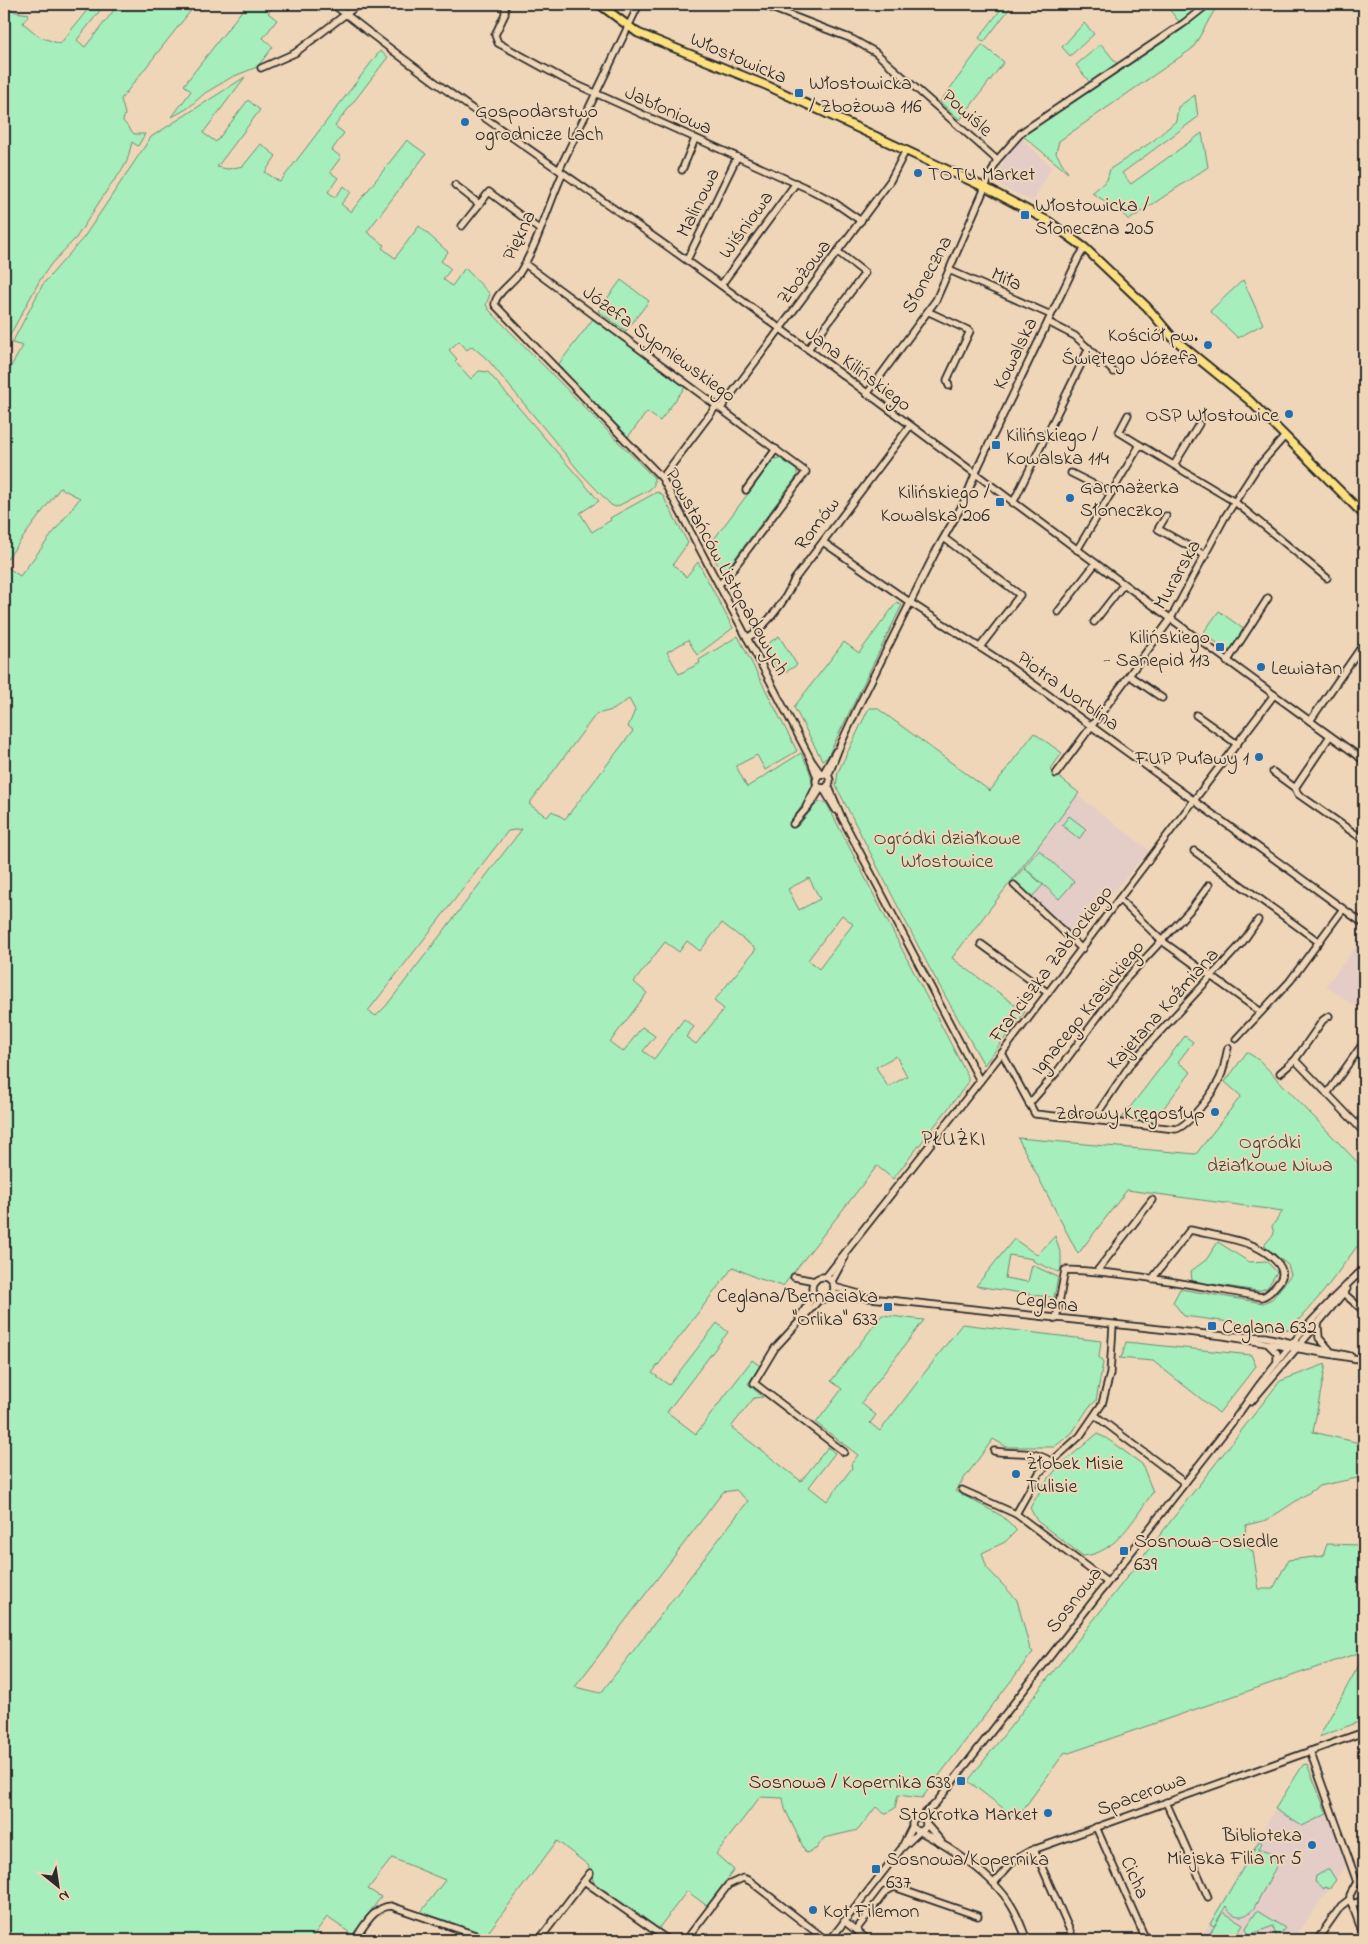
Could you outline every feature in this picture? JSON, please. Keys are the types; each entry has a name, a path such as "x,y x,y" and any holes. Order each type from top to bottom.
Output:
{"main road":[{"name":"Włostowicka","path":"599,4 628,26 650,39 768,86 986,188 1036,214 1086,248 1147,307 1173,338 1249,400 1364,515"}],"street":[{"name":"Jana Kilińskiego","path":"333,4 440,86 687,260 1170,620 1362,758"},
{"path":"261,68 295,53 359,4"},
{"path":"628,26 639,4"},
{"name":"Powiśle","path":"761,4 852,40 875,52 997,160"},
{"path":"997,160 1022,132 1184,23 1208,4"},
{"name":"Jabłoniowa","path":"505,8 505,14 495,35 498,43 564,80 796,183 832,201 861,221"},
{"name":"Piękna","path":"495,305 496,298 513,282 525,264 540,230 561,171 628,26"},
{"path":"682,170 695,138"},
{"name":"Zbożowa","path":"662,478 780,329 838,252 890,181 906,150"},
{"name":"Malinowa","path":"687,260 737,157"},
{"name":"Słoneczna","path":"867,394 929,312 950,270 997,160"},
{"name":"Wiśniowa","path":"721,285 796,183"},
{"path":"455,185 479,204"},
{"path":"462,226 489,192 540,230"},
{"name":"Kowalska","path":"838,748 963,504 1078,257 1086,248"},
{"path":"808,349 865,272 838,252"},
{"name":"Józefa Sypniewskiego","path":"525,264 806,472 726,578 718,584"},
{"name":"Miła","path":"950,270 1051,315"},
{"name":"Powstańców Listopadowych","path":"495,305 662,478 812,760 822,775"},
{"path":"929,312 970,331 948,380 949,386"},
{"path":"1048,322 1075,336 1114,372"},
{"path":"1013,504 1089,348"},
{"path":"1128,415 1119,432 1234,502 1327,578"},
{"path":"1174,465 1199,424"},
{"name":"Romów","path":"747,638 758,630 783,600 794,580 910,426"},
{"name":"Murarska","path":"1056,774 1170,620 1234,502 1256,469 1285,436"},
{"path":"1077,550 1140,445"},
{"path":"746,490 776,449"},
{"path":"1071,474 1111,493"},
{"path":"1166,516 1158,529 1206,556"},
{"path":"944,538 1020,594 980,648"},
{"name":"Piotra Norblina","path":"823,542 980,648 1092,727 1364,924"},
{"path":"1058,612 1095,564"},
{"path":"1094,622 1123,585"},
{"path":"1227,662 1268,598"},
{"path":"1310,722 1364,643"},
{"path":"1130,676 1162,698"},
{"name":"Franciszka Zabłockiego","path":"826,1277 1002,1053 1274,695"},
{"path":"1196,715 1237,744"},
{"path":"1295,788 1330,736"},
{"path":"838,748 822,775 822,786 842,818"},
{"path":"793,824 816,798 822,786 822,775 838,748"},
{"path":"1362,758 1364,750"},
{"path":"812,760 828,764"},
{"path":"1274,772 1295,788 1298,794 1364,840"},
{"path":"805,810 822,786"},
{"path":"822,786 842,818 980,1081"},
{"path":"816,798 828,798"},
{"path":"1194,851 1319,942"},
{"name":"Ignacego Krasickiego","path":"1029,1104 1057,1072 1126,979 1193,907 1209,885"},
{"path":"1014,886 1082,949"},
{"path":"1118,900 1162,941 1261,1012"},
{"path":"1236,1039 1290,981 1343,909"},
{"name":"Kajetana Koźmiana","path":"1093,1120 1132,1062 1242,944 1258,920"},
{"path":"981,944 1048,993"},
{"path":"1280,1073 1295,1060 1323,1020 1329,1016"},
{"path":"1327,1094 1364,1042"},
{"path":"1002,1053 1033,1112 1038,1115 1176,1129 1182,1128 1219,1081 1228,1048"},
{"path":"1295,1060 1364,1132"},
{"path":"1359,1127 1364,1119"},
{"path":"1097,1271 1152,1200"},
{"path":"1056,1318 1065,1270 1097,1271 1262,1297 1269,1294 1282,1278 1283,1273 1282,1266 1255,1246 1190,1230 1152,1279"},
{"name":"Franciszka Zabłockiego","path":"833,1284 849,1248"},
{"path":"1364,1267 1342,1292 1364,1311"},
{"path":"812,1288 794,1277 815,1281 826,1277 833,1284 833,1294 827,1299 820,1299 814,1295 812,1288 815,1281"},
{"name":"Ceglana","path":"833,1284 866,1296"},
{"name":"Sosnowa","path":"1237,1416 1318,1325 1342,1292"},
{"name":"Sosnowa","path":"924,1821 1277,1362 1342,1292"},
{"name":"Ceglana","path":"833,1294 866,1296 1224,1336 1289,1348 1299,1346"},
{"path":"794,1326 814,1295"},
{"path":"820,1299 775,1348 754,1383 844,1452"},
{"path":"1016,1514 1032,1483 1050,1461 1080,1436 1096,1416 1108,1384 1113,1325"},
{"path":"1318,1325 1319,1338 1330,1350"},
{"name":"Ceglana","path":"1224,1336 1245,1335 1294,1342 1299,1346"},
{"path":"1269,1345 1276,1353 1277,1362"},
{"path":"1299,1346 1330,1350 1364,1360"},
{"path":"1299,1346 1364,1360"},
{"path":"1096,1416 1185,1483"},
{"path":"994,1451 1037,1454 1050,1461"},
{"path":"962,1490 1016,1514 1107,1582"},
{"name":"Spacerowa","path":"994,1883 1014,1860 1034,1849 1364,1732"},
{"path":"1310,1751 1356,1878 1351,1902 1364,1937"},
{"path":"1166,1802 1208,1898"},
{"path":"901,1849 914,1819 924,1821 944,1844 994,1883 1012,1905 1027,1940"},
{"path":"686,1940 728,1885 739,1879 750,1881 828,1940 901,1849 920,1832 924,1821"},
{"path":"912,1827 944,1844"},
{"name":"Cicha","path":"1096,1827 1146,1940"},
{"path":"1034,1849 1074,1940"},
{"path":"539,1940 590,1874"},
{"path":"584,1881 668,1940"},
{"path":"856,1930 885,1892 894,1887 978,1916"},
{"path":"1317,1940 1342,1906 1364,1900"},
{"path":"354,1940 374,1913 385,1906 391,1906 490,1940"},
{"path":"844,1921 868,1940"}],"shaded area":[{"path":"1021,138 1052,167 1033,202 994,183 1004,161 1001,158"},
{"path":"1077,795 1149,850 1075,938 1012,880"},
{"path":"1364,936 1364,1010 1363,1012 1326,986"},
{"path":"1275,1809 1302,1826 1327,1814 1346,1865 1299,1932 1299,1940 1200,1940"}],"green space":[{"path":"92,4 105,4 77,40 85,47 119,4 196,4 121,99 125,114 123,121 134,134 145,134 138,146 132,142 127,161 121,172 111,184 76,238 51,264 40,280 4,346 4,7 6,5 16,12 29,14 23,23 40,37 60,44"},
{"path":"247,4 275,5 268,13 277,20 263,38 273,47 257,67 232,77 205,93 188,108 172,117 191,91 184,85"},
{"path":"1005,4 1013,4 984,42 979,38"},
{"path":"1165,4 1203,4 1180,23"},
{"path":"1213,4 1218,4 1193,48 1059,141 1056,153 1068,173 1023,136 1180,31"},
{"path":"1084,23 1094,34 1070,56 1062,47"},
{"path":"1101,44 1118,65 1091,84 1076,65"},
{"path":"982,45 1004,62 960,120 940,102"},
{"path":"380,51 388,57 335,126 344,133 332,150 341,157 330,172 338,178 328,192 335,197 344,186 351,192 341,204 351,212 407,140 426,154 367,232 384,245 382,248 395,258 419,226 448,252 441,261 451,269 443,279 452,286 465,268 490,294 486,305 490,311 654,478 654,485 649,490 616,507 611,505 579,471 489,361 472,346 467,350 459,341 449,350 457,359 455,361 471,379 479,371 488,372 599,501 580,513 592,532 611,520 610,518 657,492 662,494 688,543 673,564 686,577 698,562 733,628 697,655 688,640 667,652 679,674 700,663 699,660 738,636 797,751 765,770 757,755 736,766 747,787 801,753 811,775 812,783 809,796 791,822 797,827 817,803 823,802 827,804 968,1077 968,1083 893,1179 877,1166 783,1286 757,1278 733,1267 652,1373 669,1385 717,1323 728,1332 667,1412 696,1434 752,1360 760,1366 748,1384 763,1397 754,1398 731,1427 801,1481 828,1447 835,1453 809,1487 827,1501 852,1468 851,1464 858,1455 816,1423 842,1389 831,1381 882,1315 924,1320 861,1403 876,1415 870,1423 880,1431 962,1324 1101,1341 1099,1357 1103,1363 1096,1401 1089,1407 1072,1433 1054,1447 1007,1447 993,1439 955,1491 1002,1516 1017,1530 1005,1542 982,1553 987,1568 1017,1600 1030,1649 1033,1652 922,1798 898,1795 895,1808 885,1814 876,1807 858,1830 824,1838 816,1849 806,1853 785,1809 783,1798 760,1797 716,1854 734,1870 707,1906 687,1891 658,1929 594,1883 588,1865 557,1841 486,1935 421,1912 445,1880 392,1858 368,1889 381,1897 353,1935 327,1917 310,1940 4,1940 4,565 20,576 80,498 60,488 4,563 4,378 23,346 12,343 43,284 84,237 151,137 245,77 203,133 216,142 248,100 260,110 217,167 228,169 243,166 261,144 276,156 265,172 280,182","holes":["629,699 635,710 628,727 633,731 565,819 552,811 547,817 529,804 596,714 613,710","522,829 386,1006 376,1016 368,1011 508,831","809,878 820,899 799,910 788,889","842,915 853,924 819,969 808,960","722,923 756,949 714,1001 724,1009 696,1044 686,1037 694,1027 684,1019 654,1059 643,1051 655,1036 642,1027 623,1052 610,1042 647,993 634,982 665,942 679,952 687,941 700,951","896,1056 907,1076 888,1087 876,1067","736,1490 748,1501 601,1693 575,1687 723,1492"]},
{"path":"1195,95 1198,117 1122,173 1131,184 1202,133 1208,167 1129,220 1116,208 1092,193 1107,180 1110,169 1153,141 1176,121 1178,107"},
{"path":"621,280 649,301 626,331 598,311"},
{"path":"1243,280 1263,324 1238,338 1210,311"},
{"path":"593,319 685,387 660,421 647,412 628,437 558,365"},
{"path":"780,458 797,471 797,476 723,574 708,547 774,459"},
{"path":"897,602 902,605 827,758 822,760 794,707 844,642 859,653"},
{"path":"1219,611 1246,631 1230,652 1203,633"},
{"path":"779,636 797,665 781,675 763,647"},
{"name":"Ogródki działkowe Włostowice","path":"869,708 877,708 990,791 1034,733 1062,753 1050,770 1079,793 952,958 1025,1012 984,1065 929,967 836,786 838,772"},
{"path":"1069,816 1086,829 1079,839 1062,825"},
{"path":"1039,850 1074,882 1059,899 1024,867"},
{"path":"1024,868 1043,885 1032,897 1013,880"},
{"path":"1185,1036 1193,1042 1178,1062 1191,1072 1153,1122 1121,1119"},
{"name":"Ogródki działkowe Niwa","path":"1247,1052 1260,1061 1364,1169 1364,1237 1324,1291 1290,1330 1184,1316 1173,1302 1180,1289 1263,1303 1272,1299 1291,1275 1288,1265 1265,1247 1265,1244 1274,1234 1272,1226 1283,1211 1127,1190 1078,1254 1018,1138 1196,1154 1241,1096 1225,1082"},
{"path":"1055,1236 1061,1255 1061,1270 1058,1272 1033,1261 1033,1259 1009,1255 1005,1278 1028,1282 1032,1265 1058,1277 1054,1298 976,1286 1014,1239 1037,1255"},
{"path":"1218,1242 1249,1262 1266,1261 1277,1272 1267,1288 1258,1291 1192,1281 1191,1271 1206,1260"},
{"path":"1126,1342 1251,1355 1256,1366 1219,1413 1153,1361 1119,1358 1122,1356"},
{"path":"1326,1364 1313,1432 1364,1444 1364,1485 1362,1477 1319,1486 1267,1520 1246,1525 1244,1544 1253,1552 1259,1589 1273,1589 1288,1560 1323,1556 1327,1544 1359,1545 1364,1548 1364,1646 1361,1652 1069,1753 1065,1752 1019,1815 1012,1815 968,1781 1280,1381"},
{"path":"1097,1434 1106,1438 1142,1464 1153,1492 1124,1533 1105,1549 1095,1554 1083,1556 1037,1521 1030,1508 1044,1484 1059,1466"},
{"path":"1364,1656 1364,1720 1319,1737"},
{"path":"1307,1764 1327,1814 1302,1826 1275,1809 1303,1765"},
{"path":"1259,1841 1262,1843 1258,1850 1272,1854 1276,1867 1254,1908 1247,1914 1239,1916 1232,1913 1226,1906 1214,1926 1210,1924"},
{"path":"1329,1869 1336,1880 1329,1889 1325,1887 1324,1889 1315,1882 1316,1876"},
{"path":"1257,1911 1285,1928 1277,1938 1273,1926 1249,1935 1246,1928"},
{"path":"1223,1912 1243,1924 1233,1940 1206,1940"}],"place":[{"name":"Włostowicka / Zbożowa 116","path":"799,93"},
{"name":"Gospodarstwo ogrodnicze Lach","path":"465,122"},
{"name":"TOTU Market","path":"918,173"},
{"name":"Włostowicka / Słoneczna 205","path":"1025,215"},
{"name":"Kościół pw. Świętego Józefa","path":"1208,345"},
{"name":"OSP Włostowice","path":"1289,414"},
{"name":"Kilińskiego / Kowalska 114","path":"996,445"},
{"name":"Garmażerka Słoneczko","path":"1070,498"},
{"name":"Kilińskiego / Kowalska 206","path":"1000,502"},
{"name":"Kilińskiego - Sanepid 113","path":"1220,647"},
{"name":"Lewiatan","path":"1261,667"},
{"name":"FUP Puławy 1","path":"1259,757"},
{"name":"Zdrowy Kręgosłup","path":"1215,1112"},
{"name":"Ceglana/Bernaciaka \"Orlika\" 633","path":"888,1307"},
{"name":"Ceglana 632","path":"1212,1326"},
{"name":"Żłobek Misie Tulisie","path":"1016,1474"},
{"name":"Sosnowa-Osiedle 639","path":"1124,1551"},
{"name":"Sosnowa / Kopernika 638","path":"961,1781"},
{"name":"Stokrotka Market","path":"1048,1813"},
{"name":"Biblioteka Miejska Filia nr 5","path":"1312,1845"},
{"name":"Sosnowa/Kopernika 637","path":"876,1869"},
{"name":"Kot Filemon","path":"813,1910"}],"district":[{"name":"PŁUŻKI","path":"954,1138"}]}
